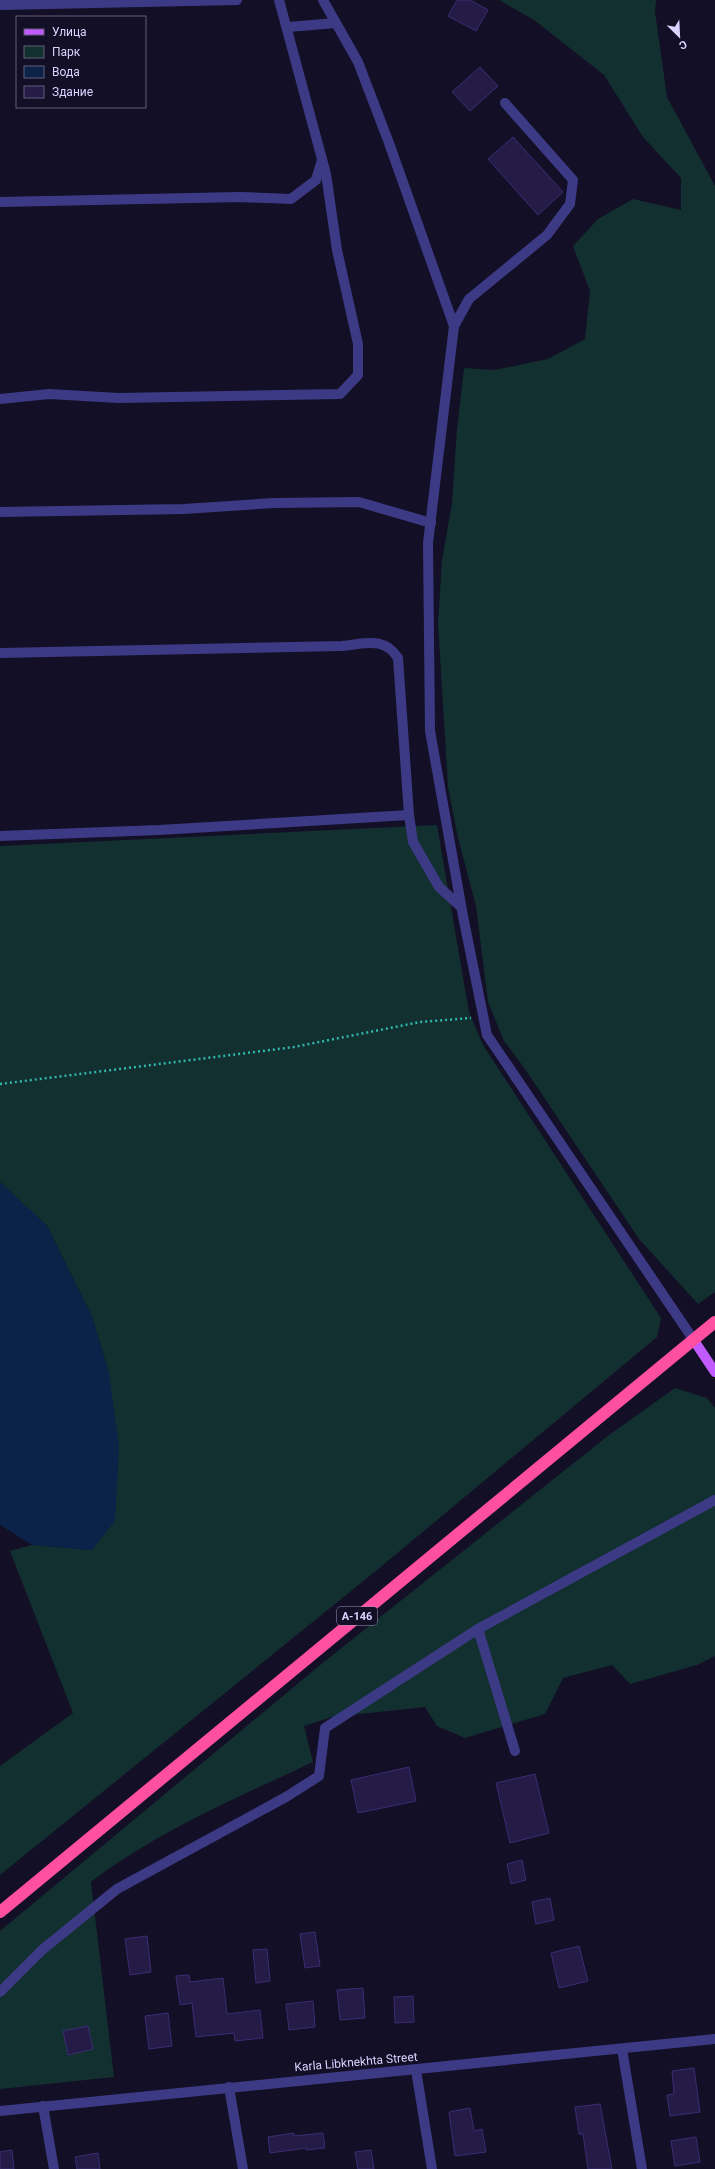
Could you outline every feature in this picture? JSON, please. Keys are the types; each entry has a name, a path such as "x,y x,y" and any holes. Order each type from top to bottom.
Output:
{"highway":[{"name":"А-146","path":"0,1912 715,1322"}],"main road":[{"path":"694,1339 715,1372"}],"street":[{"path":"0,5 237,0"},
{"path":"0,399 49,394 118,398 340,394 358,375 358,344 337,250 322,160 288,27 279,0"},
{"path":"323,0 358,62 389,143 454,326"},
{"path":"288,27 336,23"},
{"path":"505,103 573,180 570,204 547,235 469,299 454,326 428,543 430,731 461,907 487,1034 694,1339"},
{"path":"0,202 240,197 292,199 316,180 322,160"},
{"path":"0,512 184,509 274,503 360,502 430,523"},
{"path":"0,653 342,646 380,642 392,648 398,658 409,815 413,842 439,887 461,907"},
{"path":"0,836 159,830 409,815"},
{"path":"0,1992 42,1950 117,1889 286,1797 319,1776 324,1728 478,1629 715,1500"},
{"path":"478,1629 515,1751"},
{"name":"Karla Libknekhta Street","path":"0,2111 715,2039"},
{"path":"622,2049 642,2169"},
{"path":"416,2070 432,2169"},
{"path":"229,2087 243,2169"},
{"path":"43,2106 54,2169"}],"path":[{"path":"0,1084 294,1047 420,1022 484,1017"}],"green space":[{"path":"499,0 656,0 655,11 667,97 715,186 715,1292 698,1304 639,1239 525,1069 504,1041 488,1002 476,906 458,838 448,787 438,623 442,560 452,503 457,429 464,368 494,370 548,359 585,339 590,291 573,246 598,219 633,199 681,210 681,178 643,137 604,75 534,20"},
{"path":"437,825 469,1012 483,1045 661,1318 657,1337 377,1570 0,1875 0,1766 73,1713 10,1551 32,1545 92,1550 109,1373 92,1317 47,1226 0,1182 0,846"},
{"path":"675,1388 707,1398 715,1408 715,1656 697,1665 630,1684 612,1665 563,1678 545,1714 465,1738 437,1726 425,1707 332,1717 304,1726 313,1762 227,1802 171,1831 143,1847 91,1882 114,2077 0,2089 0,1931 325,1661 609,1435"}],"water":[{"path":"0,1182 47,1226 92,1317 109,1373 119,1446 115,1521 92,1550 32,1545 0,1525"}],"building":[{"path":"457,0 470,0 488,10 476,31 448,16"},
{"path":"480,67 498,86 470,111 452,92"},
{"path":"513,137 563,192 538,215 488,159"},
{"path":"409,1767 416,1801 358,1813 351,1780"},
{"path":"535,1774 549,1833 510,1843 496,1783"},
{"path":"522,1860 526,1880 511,1884 507,1864"},
{"path":"550,1898 554,1920 536,1924 532,1902"},
{"path":"315,1932 320,1966 305,1968 300,1934"},
{"path":"147,1936 151,1972 130,1975 125,1939"},
{"path":"579,1946 588,1981 559,1988 551,1953"},
{"path":"267,1949 270,1981 256,1983 253,1950"},
{"path":"189,1975 190,1982 223,1978 227,2014 260,2010 263,2038 235,2041 234,2033 196,2037 192,2003 180,2005 176,1976"},
{"path":"363,1988 365,2018 340,2020 337,1990"},
{"path":"413,1996 414,2022 395,2023 394,1997"},
{"path":"313,2001 315,2027 289,2030 286,2004"},
{"path":"168,2013 172,2046 149,2049 145,2016"},
{"path":"88,2026 93,2049 68,2055 63,2031"},
{"path":"694,2068 700,2112 670,2116 667,2095 674,2094 672,2071"},
{"path":"600,2104 612,2169 588,2169 583,2134 579,2134 575,2107"},
{"path":"470,2108 474,2131 482,2129 486,2152 455,2156 449,2112"},
{"path":"294,2133 294,2136 323,2133 325,2148 306,2150 306,2148 270,2153 268,2137"},
{"path":"696,2137 700,2162 675,2166 671,2141"},
{"path":"12,2150 14,2169 0,2169 0,2152"},
{"path":"371,2150 374,2169 358,2169 355,2152"},
{"path":"98,2153 100,2169 77,2169 75,2157"}]}
